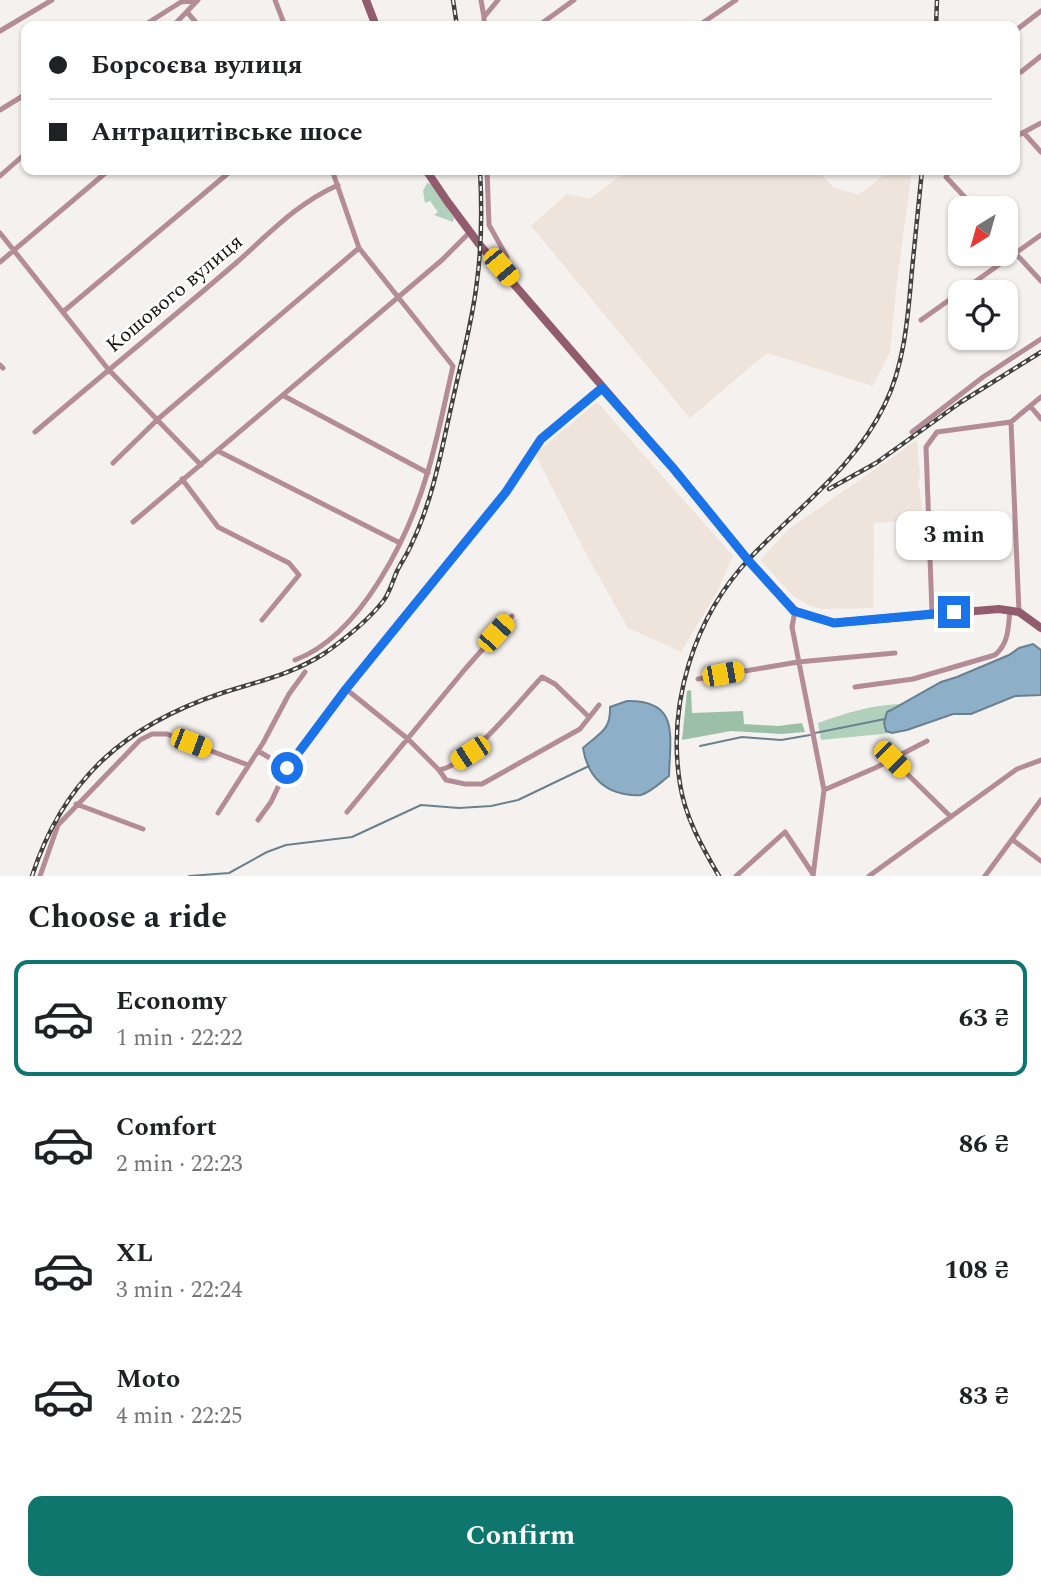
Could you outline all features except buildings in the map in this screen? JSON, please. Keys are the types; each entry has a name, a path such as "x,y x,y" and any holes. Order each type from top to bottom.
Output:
{"main road":[{"path":"366,0 374,21"},
{"path":"430,175 470,232 794,611 834,623 999,609 1014,611 1041,628"}],"street":[{"path":"0,31 51,0"},
{"path":"178,21 198,0"},
{"path":"150,21 181,2 198,0"},
{"path":"275,0 283,21"},
{"path":"481,0 484,21"},
{"path":"484,17 498,0"},
{"path":"545,21 574,0"},
{"path":"705,21 736,0"},
{"path":"1020,26 1041,11"},
{"path":"187,12 195,21"},
{"path":"1021,72 1041,56"},
{"path":"0,110 21,97"},
{"path":"1020,134 1041,123"},
{"path":"1024,132 1041,152"},
{"path":"0,176 21,157"},
{"path":"0,262 103,175"},
{"path":"64,311 226,175"},
{"path":"295,660 320,648 344,626 374,589 400,543 428,472 453,366 359,248 334,175"},
{"path":"487,175 489,225 507,257 501,267"},
{"path":"947,175 946,177 964,196"},
{"name":"Кошового вулиця","path":"36,432 237,262 295,209 314,195 338,185"},
{"path":"133,522 284,396 442,260 470,232"},
{"path":"0,233 108,369 201,465"},
{"path":"1018,250 1041,235"},
{"path":"113,463 158,419 359,248"},
{"path":"1018,255 1041,281"},
{"path":"921,320 996,266"},
{"path":"912,432 983,377 1041,339"},
{"path":"258,820 271,802 287,768 346,689 506,492 541,439 602,388"},
{"path":"284,396 428,472"},
{"path":"932,613 926,447 937,432 1011,422 1041,397"},
{"path":"1031,407 1041,419"},
{"path":"855,687 914,679 995,655 1004,647 1014,611 1011,422"},
{"path":"218,451 400,543"},
{"path":"182,479 218,527 289,563 299,575 262,620"},
{"path":"794,611 792,627 824,790 813,875"},
{"path":"347,812 512,616"},
{"path":"698,679 798,662 895,653"},
{"path":"218,813 305,672"},
{"path":"439,770 447,769 470,753 542,677 555,684 589,717"},
{"path":"346,689 408,739 446,780 465,784 482,783 580,729 598,705"},
{"path":"40,876 58,825 140,740 152,734 167,734 248,765"},
{"path":"824,790 928,741"},
{"path":"258,751 287,768"},
{"path":"892,759 951,817"},
{"path":"869,876 1017,769 1040,761"},
{"path":"985,876 1041,800"},
{"path":"76,804 142,829"},
{"path":"736,876 785,832 813,875"},
{"path":"1013,840 1041,861"}],"shaded area":[{"path":"621,175 822,175 833,187 858,195 884,175 911,175 890,352 873,386 767,353 690,418 531,226 567,194 590,199"},
{"path":"597,402 733,556 717,592 681,652 628,628 535,454"},
{"path":"917,440 918,480 924,520 874,523 873,608 821,609 793,596 760,560 789,529"}],"green space":[{"path":"427,183 431,184 454,218 453,222 434,215 438,212 430,201 425,203 423,191"},
{"path":"691,690 692,713 743,711 744,724 778,726 802,723 805,732 781,734 731,731 682,740 687,691"},
{"path":"900,704 887,712 886,731 892,733 821,740 818,723 859,710"}],"water":[{"path":"1033,644 1041,650 1041,695 1015,696 971,714 953,714 907,730 892,733 886,731 884,723 887,712 941,682"},
{"path":"627,701 644,702 656,707 664,714 670,734 669,776 645,794 639,795 616,792 602,784 591,772 583,748 606,727 610,707"}],"waterway":[{"path":"815,733 885,719"},
{"path":"700,746 742,737 781,740 810,735"},
{"path":"189,876 229,873 286,845 352,837 421,805 459,808 491,806 518,800 589,766"}],"railway":[{"path":"453,0 456,21"},
{"path":"936,21 937,0"},
{"path":"32,876 45,841 81,783 128,739 156,721 188,706 312,661 357,628 386,597 427,506 468,336 480,253 480,175"},
{"path":"719,876 690,820 680,784 678,723 689,663 700,634 730,581 841,468 872,427 885,404 897,372 904,338 922,175"},
{"path":"829,489 876,463 961,402 1041,352"}],"route":[{"path":"287,768 346,689 506,492 541,439 602,388 794,611 834,623 954,612"}]}
